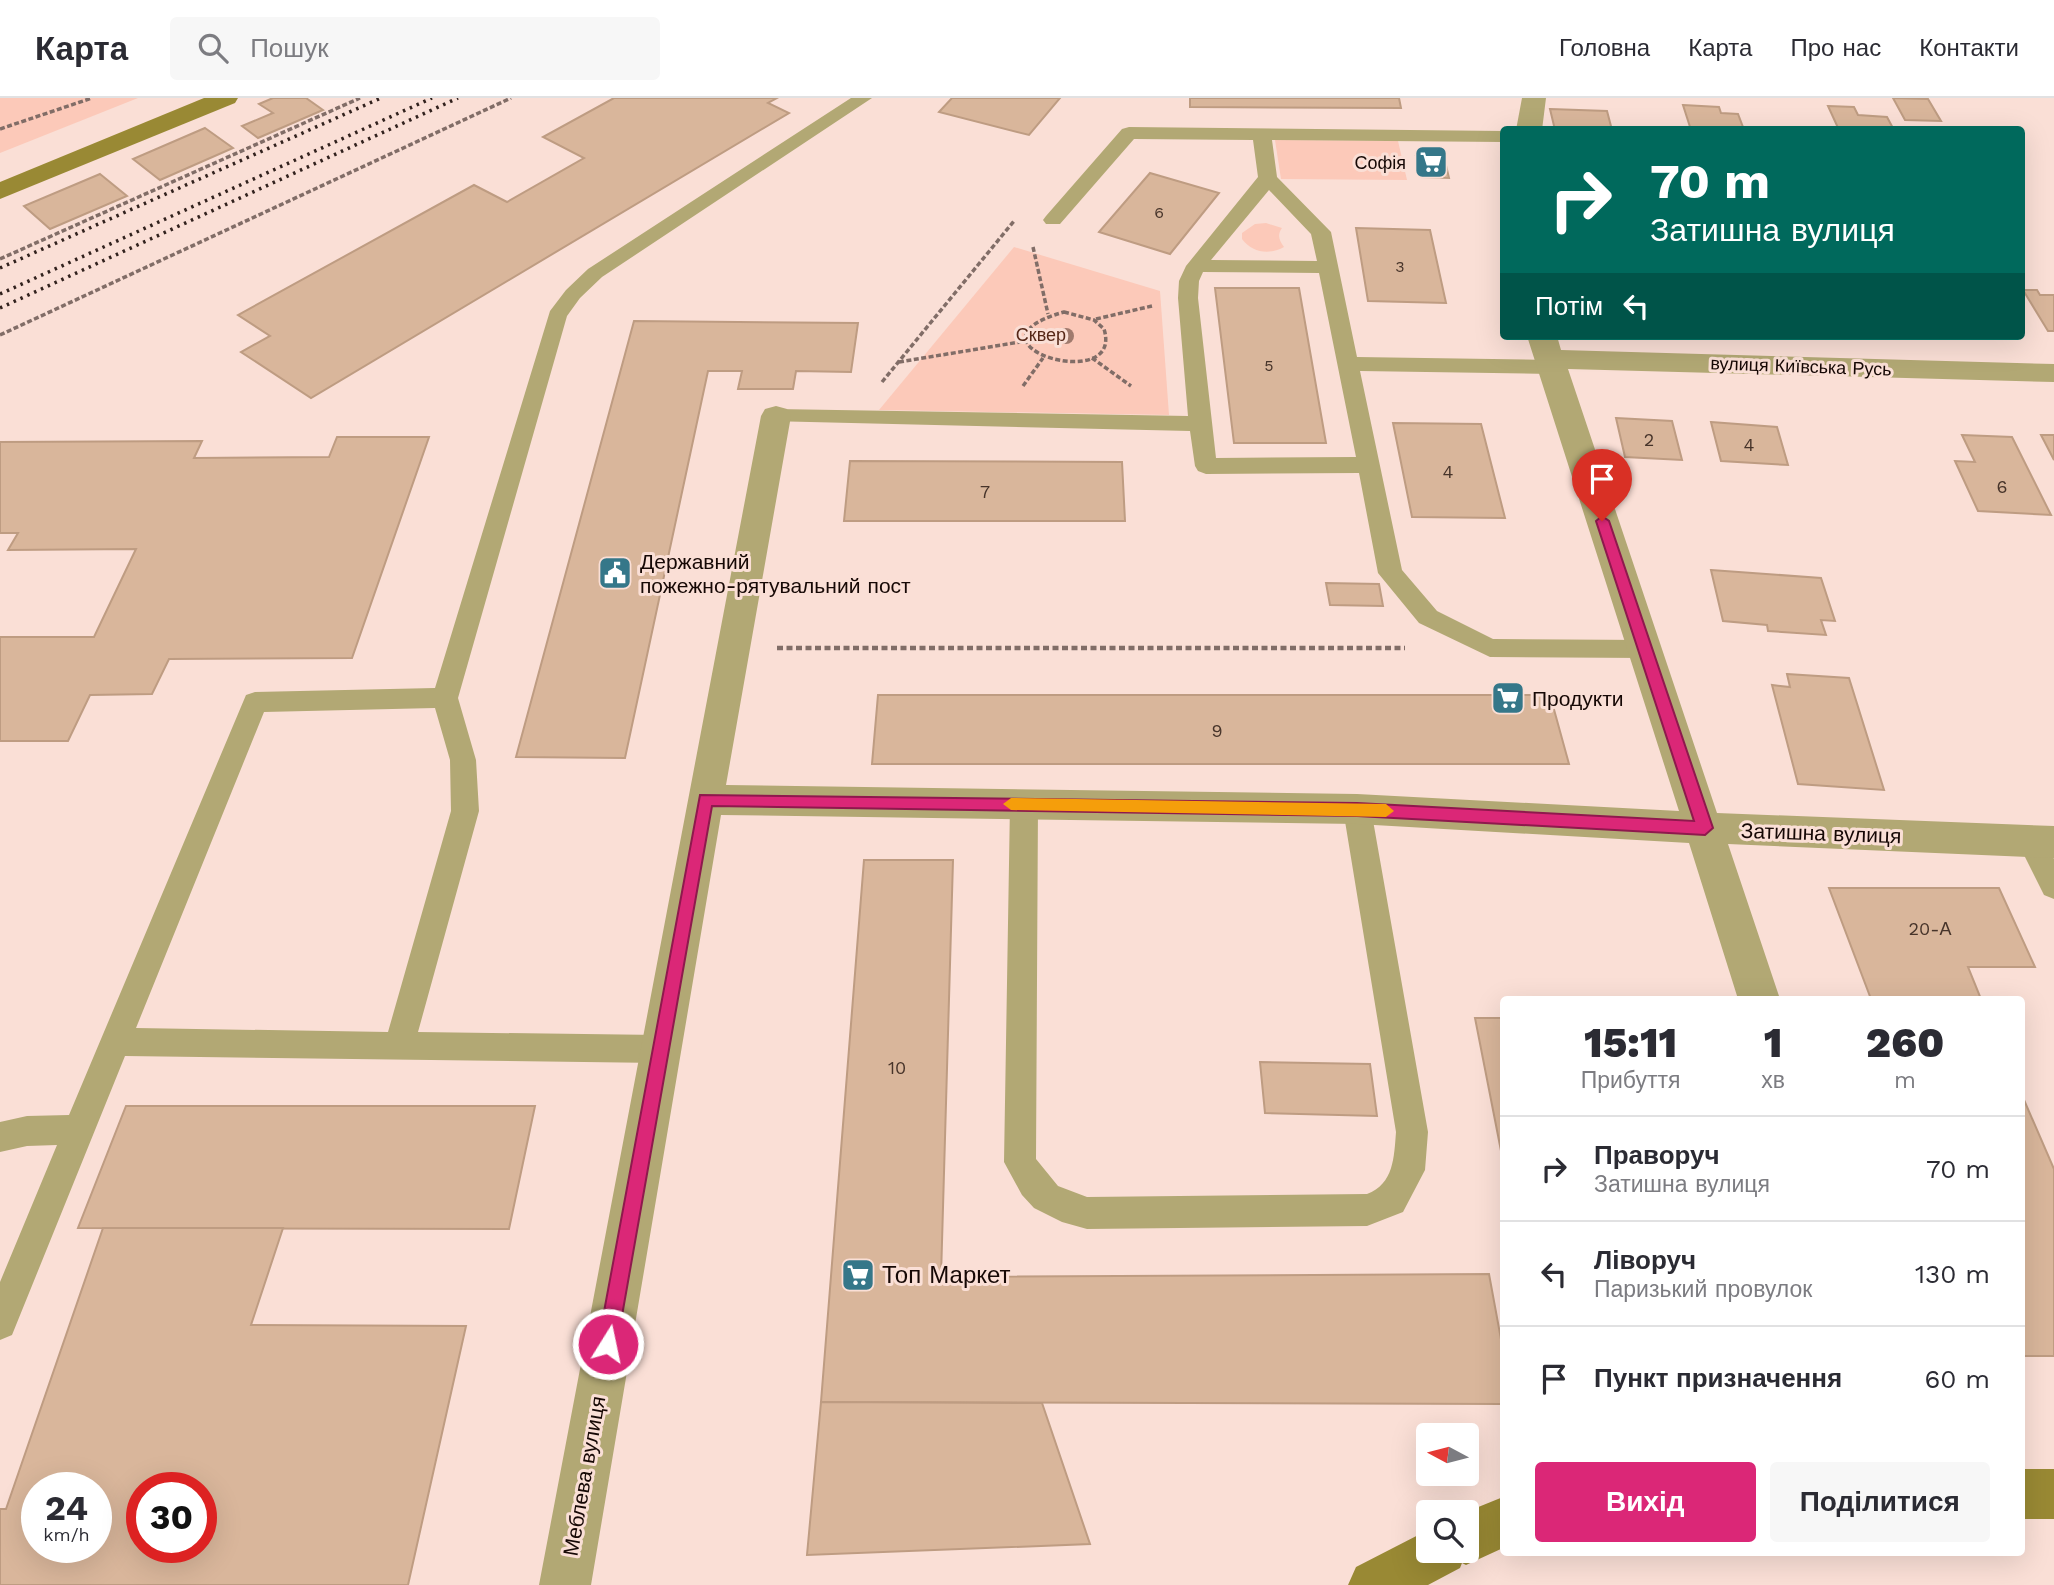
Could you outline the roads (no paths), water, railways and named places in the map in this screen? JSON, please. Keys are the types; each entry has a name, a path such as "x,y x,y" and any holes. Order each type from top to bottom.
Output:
{"street":[{"path":"0,191 226,98"},
{"path":"1530,126 1534,98"},
{"path":"1548,354 1758,996"},
{"name":"вулиця Київська Русь","path":"1548,354 2054,373"},
{"name":"Меблева вулиця","path":"565,1585 776,416"},
{"name":"Затишна вулиця","path":"706,800 1357,809 1705,828 2042,842"},
{"path":"2025,1494 2054,1494"},
{"path":"1479,1533 1500,1523"},
{"path":"1374,1585 1417,1563"}],"lane":[{"path":"399,1046 466,811 463,760 445,698 557,316 573,294 595,273 863,98"},
{"path":"1053,220 1129,133 1500,136"},
{"path":"1262,134 1268,178 1321,232 1390,573 1428,617 1490,648 1645,649"},
{"path":"1268,178 1196,266 1189,281 1188,298 1206,466 1369,465"},
{"path":"1196,266 1328,267"},
{"path":"1348,364 1548,354"},
{"path":"776,416 1200,424"},
{"path":"0,1323 255,702 445,698"},
{"path":"1024,804 1020,1162 1034,1186 1055,1205 1087,1213 1367,1210 1391,1201 1409,1170 1412,1132 1357,809"},
{"path":"2042,842 2054,887"},
{"path":"117,1042 660,1049"},
{"path":"0,1137 26,1131 79,1130"}],"railway":[{"path":"0,268 381,98"},
{"path":"0,294 432,98"},
{"path":"0,308 458,98"}],"place":[{"name":"Софія","path":"1431,162"},
{"name":"Державний пожежно-рятувальний пост","path":"615,573"},
{"name":"Продукти","path":"1508,698"},
{"name":"Топ Маркет","path":"858,1275"}],"park label":[{"name":"Сквер","path":"1041,334"}]}
